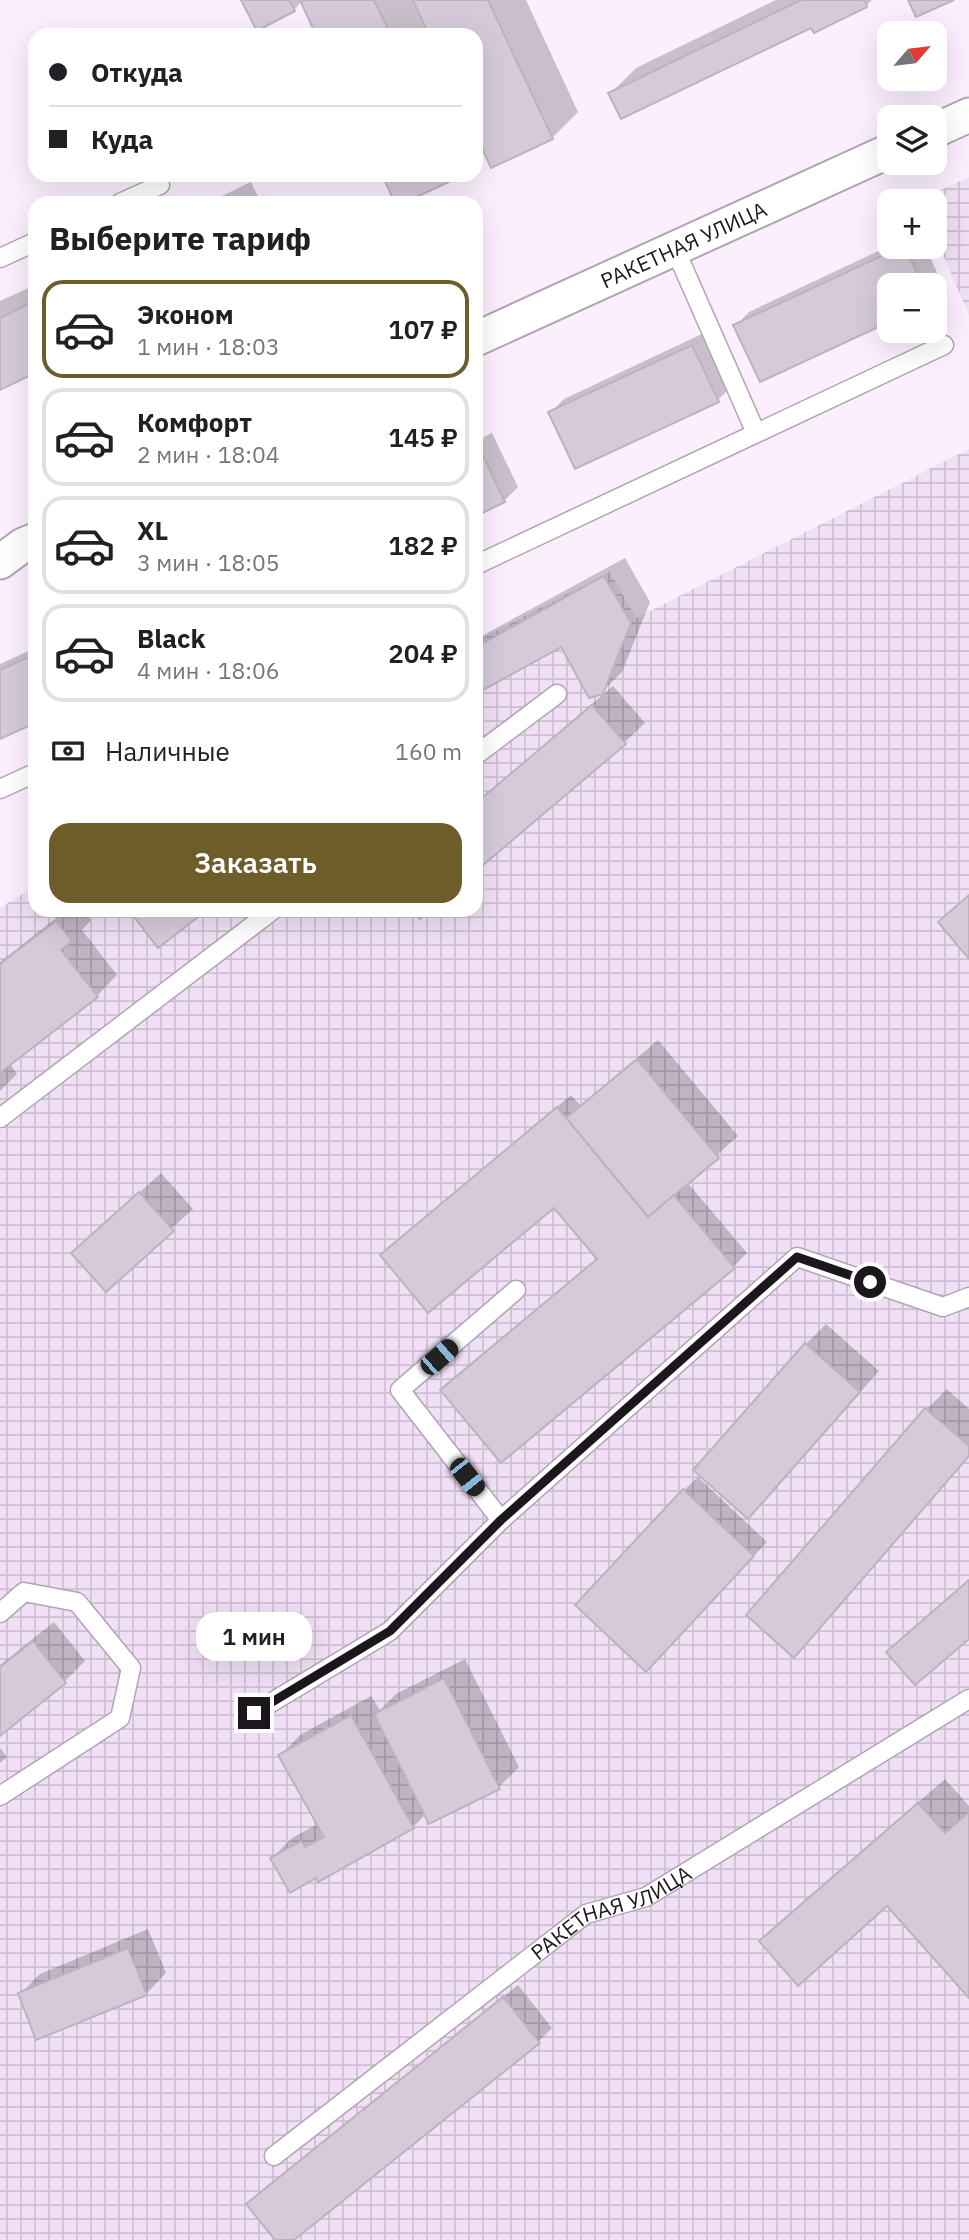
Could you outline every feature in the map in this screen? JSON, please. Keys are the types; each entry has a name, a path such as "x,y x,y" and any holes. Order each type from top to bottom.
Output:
{"street":[{"path":"947,125 969,115"},
{"name":"РАКЕТНАЯ УЛИЦА","path":"483,337 877,156"}],"lane":[{"path":"136,196 160,185"},
{"path":"0,258 28,245"},
{"path":"675,249 756,433"},
{"path":"483,562 944,345"},
{"path":"483,750 557,694"},
{"path":"0,789 28,776"},
{"path":"0,1118 264,917"},
{"path":"254,1713 390,1631 501,1520 797,1257 943,1307 969,1297"},
{"path":"501,1520 400,1390 516,1290"},
{"path":"0,1613 24,1592 77,1602 131,1668 120,1718 0,1796"},
{"name":"РАКЕТНАЯ УЛИЦА","path":"274,2156 586,1914 646,1897 969,1699"}],"shaded area":[{"path":"969,177 969,315 945,259 947,259 947,189 943,189"},
{"path":"969,449 969,2240 0,2240 0,908 28,890 28,917 483,917 483,637 610,572 636,618"}],"building":[{"path":"241,0 289,0 295,11 263,28 255,28"},
{"path":"300,0 374,0 388,28 313,28"},
{"path":"413,0 488,0 553,139 491,168 483,150 483,28 426,28"},
{"path":"801,0 864,0 867,7 814,33 811,28 621,119 608,93"},
{"path":"908,0 954,0 916,17"},
{"path":"385,182 449,182 419,196 392,196"},
{"path":"877,258 911,259 917,273 877,273 877,328 760,382 733,325"},
{"path":"28,304 28,376 0,390 0,318"},
{"path":"692,345 719,402 575,469 548,412"},
{"path":"483,456 505,502 483,513"},
{"path":"604,576 631,623 603,694 589,698 561,647 483,690 483,643"},
{"path":"28,657 28,726 0,739 0,670"},
{"path":"592,705 626,744 483,865 483,797"},
{"path":"969,895 969,959 938,922"},
{"path":"134,917 198,917 158,948"},
{"path":"56,921 72,941 61,950 98,997 0,1073 0,964"},
{"path":"637,1059 719,1158 648,1217 566,1118"},
{"path":"557,1107 648,1217 674,1195 735,1268 501,1463 440,1390 597,1259 554,1208 428,1313 380,1255"},
{"path":"139,1192 174,1231 106,1292 71,1253"},
{"path":"805,1343 860,1392 748,1519 693,1470"},
{"path":"925,1408 969,1446 969,1456 794,1658 746,1615"},
{"path":"683,1489 754,1556 646,1672 575,1605"},
{"path":"969,1580 969,1639 915,1685 886,1652"},
{"path":"33,1641 66,1683 0,1736 0,1667"},
{"path":"444,1678 500,1789 429,1824 374,1714"},
{"path":"351,1715 414,1828 318,1882 316,1878 290,1893 270,1858 301,1841 305,1847 324,1837 278,1755"},
{"path":"918,1803 945,1833 969,1812 969,1998 887,1906 798,1986 759,1941"},
{"path":"128,1948 147,1995 36,2040 18,1993"},
{"path":"503,1997 540,2043 294,2240 275,2240 246,2204"}],"route":[{"path":"254,1713 390,1631 501,1520 797,1257 870,1282"}]}
